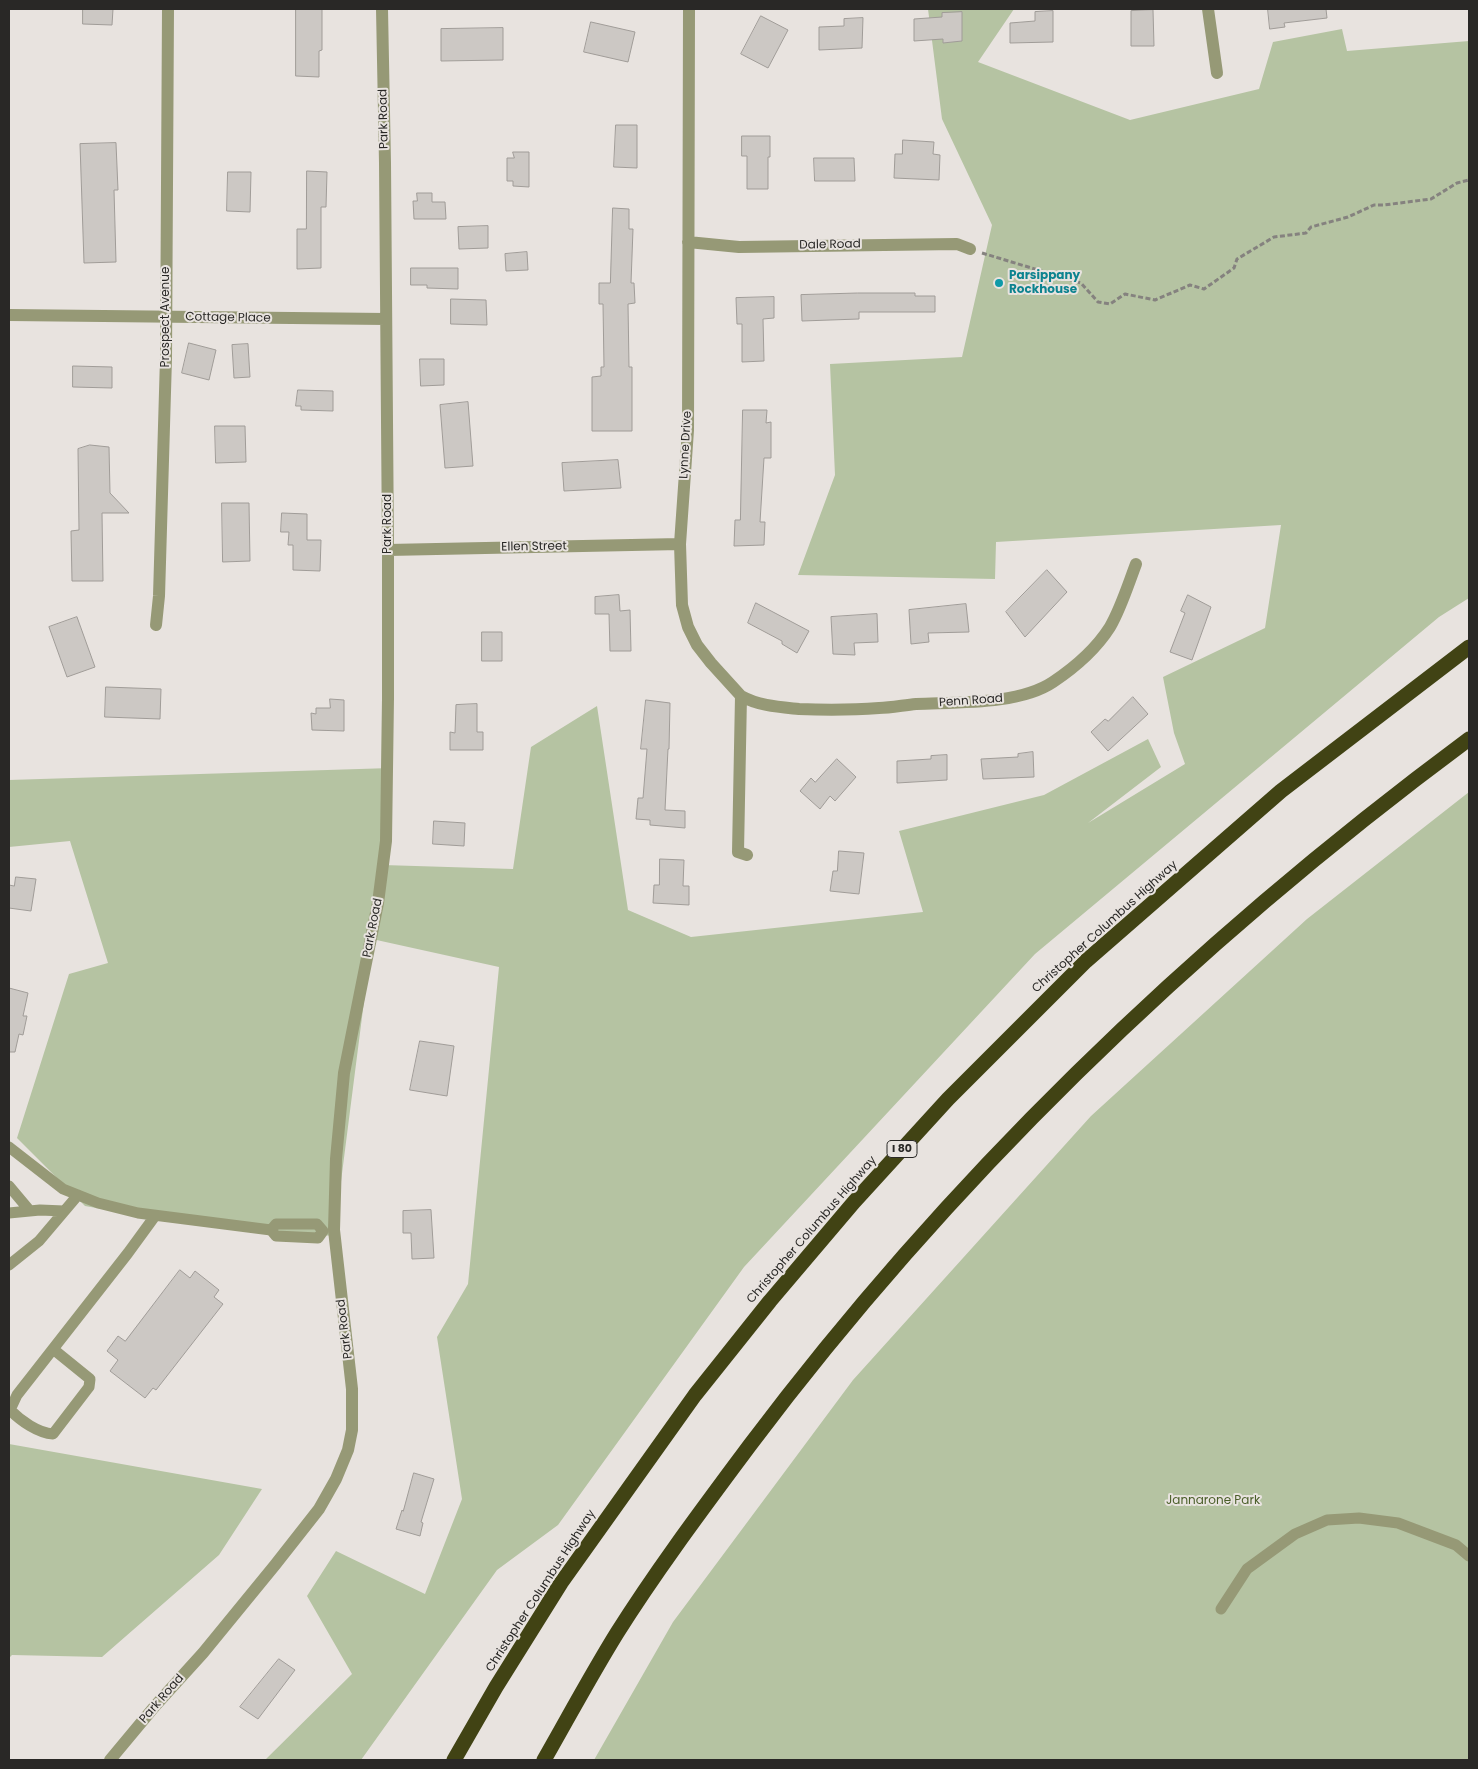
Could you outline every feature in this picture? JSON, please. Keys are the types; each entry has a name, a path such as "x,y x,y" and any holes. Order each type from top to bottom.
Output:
{"highway":[{"name":"Christopher Columbus Highway","path":"454,1760 496,1687 561,1583 695,1396 770,1301 854,1202 948,1099 1086,961 1281,791 1469,647"},
{"path":"544,1760 618,1633 703,1508 832,1339 920,1237 972,1180 1087,1062 1191,965 1319,855 1469,739"}],"street":[{"name":"Prospect Avenue","path":"156,625 160,596 166,317 168,9"},
{"name":"Park Road","path":"110,1760 209,1645 319,1508 336,1479 348,1450 352,1430 352,1389 337,1264 329,1231 344,1074 378,903 386,841 388,550 382,9"},
{"name":"Lynne Drive","path":"689,9 688,430 680,544 682,604 688,627 697,645 710,663 741,696"},
{"path":"1208,9 1217,73"},
{"name":"Dale Road","path":"688,242 739,246 957,244 970,249"},
{"name":"Cottage Place","path":"9,315 386,319"},
{"name":"Ellen Street","path":"388,550 680,544"},
{"name":"Penn Road","path":"741,696 753,703 786,708 830,710 1009,699 1033,692 1051,683 1074,666 1098,643 1110,627 1136,564"},
{"path":"741,696 738,852 748,855"}],"lane":[{"path":"9,1147 63,1189 114,1207 155,1216 271,1230 276,1224 317,1224 329,1231"},
{"path":"9,1186 30,1211"},
{"path":"9,1265 39,1241 78,1195"},
{"path":"9,1213 64,1211"},
{"path":"53,1349 90,1379 89,1387 53,1434 44,1434 17,1417 10,1410 17,1395 53,1349 128,1254 155,1216"},
{"path":"1221,1609 1247,1569 1295,1534 1327,1520 1359,1518 1398,1523 1456,1545 1469,1556"}],"path":[{"path":"970,249 1081,283 1098,302 1110,304 1125,294 1155,300 1190,285 1204,289 1234,268 1238,259 1274,237 1306,233 1310,227 1348,217 1374,205 1431,199 1457,183 1469,180"}],"green space":[{"path":"928,9 1014,9 978,62 1130,120 1259,89 1273,42 1342,29 1347,51 1469,41 1469,598 1439,617 1035,954 744,1267 558,1525 497,1570 361,1760 265,1760 352,1674 307,1596 336,1551 425,1594 462,1499 437,1337 468,1284 499,967 372,939 334,1236 193,1225 85,1206 17,1138 69,974 108,963 70,841 9,847 9,780 391,768 383,865 513,869 531,747 597,706 628,910 691,937 923,912 899,831 1044,795 1148,739 1161,767 1088,823 1185,764 1174,733 1163,677 1265,628 1281,525 996,542 995,579 798,575 835,475 830,364 962,357 992,225 942,119"},
{"name":"Jannarone Park","path":"1469,792 1469,1760 594,1760 673,1622 853,1380 1091,1116 1307,919"},
{"path":"9,1444 262,1489 219,1555 102,1657 12,1655 9,1658"}],"building":[{"path":"83,9 113,9 112,25 83,24"},
{"path":"296,9 322,9 322,50 319,51 319,77 296,76"},
{"path":"1268,9 1326,9 1327,18 1284,23 1285,27 1270,29"},
{"path":"1153,10 1154,46 1131,46 1131,11"},
{"path":"1053,11 1053,42 1010,43 1010,23 1035,21 1035,12"},
{"path":"962,12 962,41 943,43 943,39 914,41 914,19 942,17 942,13"},
{"path":"761,16 788,30 768,68 741,54"},
{"path":"863,18 862,48 819,50 819,27 844,26 844,19"},
{"path":"591,22 635,32 628,62 584,52"},
{"path":"503,28 503,60 441,61 441,29"},
{"path":"616,125 637,125 637,168 614,167"},
{"path":"742,136 770,136 768,189 747,189 747,156 742,156"},
{"path":"903,140 934,142 933,154 940,155 939,180 894,178 895,154 902,154"},
{"path":"116,143 118,190 114,190 116,262 84,263 80,144"},
{"path":"513,152 529,152 529,187 513,186 513,181 507,181 507,158 514,158"},
{"path":"814,158 854,158 855,181 815,181"},
{"path":"307,171 327,172 326,207 321,207 321,268 297,269 297,229 306,229"},
{"path":"228,172 251,172 250,212 227,211"},
{"path":"417,193 432,193 432,202 445,202 446,219 414,219 413,201 417,201"},
{"path":"613,208 629,209 629,229 633,229 631,283 634,283 635,303 628,304 629,367 632,367 632,431 592,431 592,377 601,376 601,367 604,367 603,304 599,304 599,283 610,283"},
{"path":"488,226 488,248 459,249 458,227"},
{"path":"527,252 528,270 506,271 505,254"},
{"path":"411,268 458,268 458,289 427,288 427,285 411,285"},
{"path":"915,293 915,296 935,296 935,312 859,312 859,319 802,321 801,295"},
{"path":"774,297 774,318 763,319 764,361 742,362 742,324 737,324 736,298"},
{"path":"451,299 486,300 487,325 451,324"},
{"path":"189,343 216,350 209,380 182,373"},
{"path":"248,344 250,377 234,378 232,345"},
{"path":"420,359 444,359 444,385 421,386"},
{"path":"73,366 112,367 112,388 73,387"},
{"path":"298,390 333,391 333,411 301,410 301,406 296,406"},
{"path":"468,402 473,466 445,468 440,405"},
{"path":"743,410 767,410 766,423 771,422 771,458 764,458 760,522 765,522 764,545 734,546 735,520 740,520"},
{"path":"215,426 245,426 246,462 216,463"},
{"path":"90,445 109,447 110,493 129,513 102,513 103,581 72,581 71,531 79,530 78,449"},
{"path":"618,460 621,488 564,491 562,463"},
{"path":"222,503 249,503 250,561 223,562"},
{"path":"282,513 307,514 307,540 321,540 320,571 293,570 293,545 288,545 289,532 281,532"},
{"path":"1047,570 1067,592 1025,637 1006,612"},
{"path":"619,595 620,611 630,610 631,651 610,651 609,614 595,614 595,597"},
{"path":"1188,595 1211,607 1192,660 1170,652 1185,613 1181,611"},
{"path":"756,603 809,631 797,653 782,644 782,641 748,623"},
{"path":"966,604 969,632 928,633 929,642 911,644 909,610"},
{"path":"877,614 878,642 854,643 855,655 833,654 831,617"},
{"path":"77,617 95,667 67,677 49,627"},
{"path":"482,632 502,632 502,661 482,661"},
{"path":"106,687 161,689 160,719 105,717"},
{"path":"1133,697 1148,714 1108,751 1091,732 1105,719 1108,721"},
{"path":"330,699 344,700 344,731 312,730 311,713 316,714 316,708 330,708"},
{"path":"646,700 670,703 665,810 685,811 685,828 650,825 650,820 636,819 638,798 643,798 647,749 641,749"},
{"path":"477,704 477,732 483,732 483,750 450,750 450,732 455,733 456,705"},
{"path":"1033,752 1034,777 983,779 981,759 1018,757 1018,754"},
{"path":"947,755 947,780 897,783 897,761 931,759 931,756"},
{"path":"837,759 856,777 835,801 830,796 820,809 800,791 811,778 815,782"},
{"path":"434,821 465,823 464,846 433,844"},
{"path":"839,851 864,853 859,894 830,891 833,871 837,871"},
{"path":"660,859 684,860 683,886 689,886 689,905 653,903 654,885 659,885"},
{"path":"16,877 36,879 31,911 9,908 9,885 14,886"},
{"path":"9,988 28,993 23,1016 27,1016 23,1035 19,1034 15,1052 9,1052"},
{"path":"420,1041 454,1046 447,1096 410,1090"},
{"path":"431,1210 434,1258 412,1259 411,1233 403,1233 403,1211"},
{"path":"180,1270 190,1278 195,1271 219,1290 214,1297 223,1304 156,1390 153,1388 145,1398 110,1371 118,1360 107,1351 118,1336 125,1341"},
{"path":"414,1473 434,1479 421,1522 423,1523 420,1536 396,1529"},
{"path":"279,1659 295,1670 258,1719 240,1707"}],"place":[{"name":"Parsippany Rockhouse","path":"999,283"}]}
